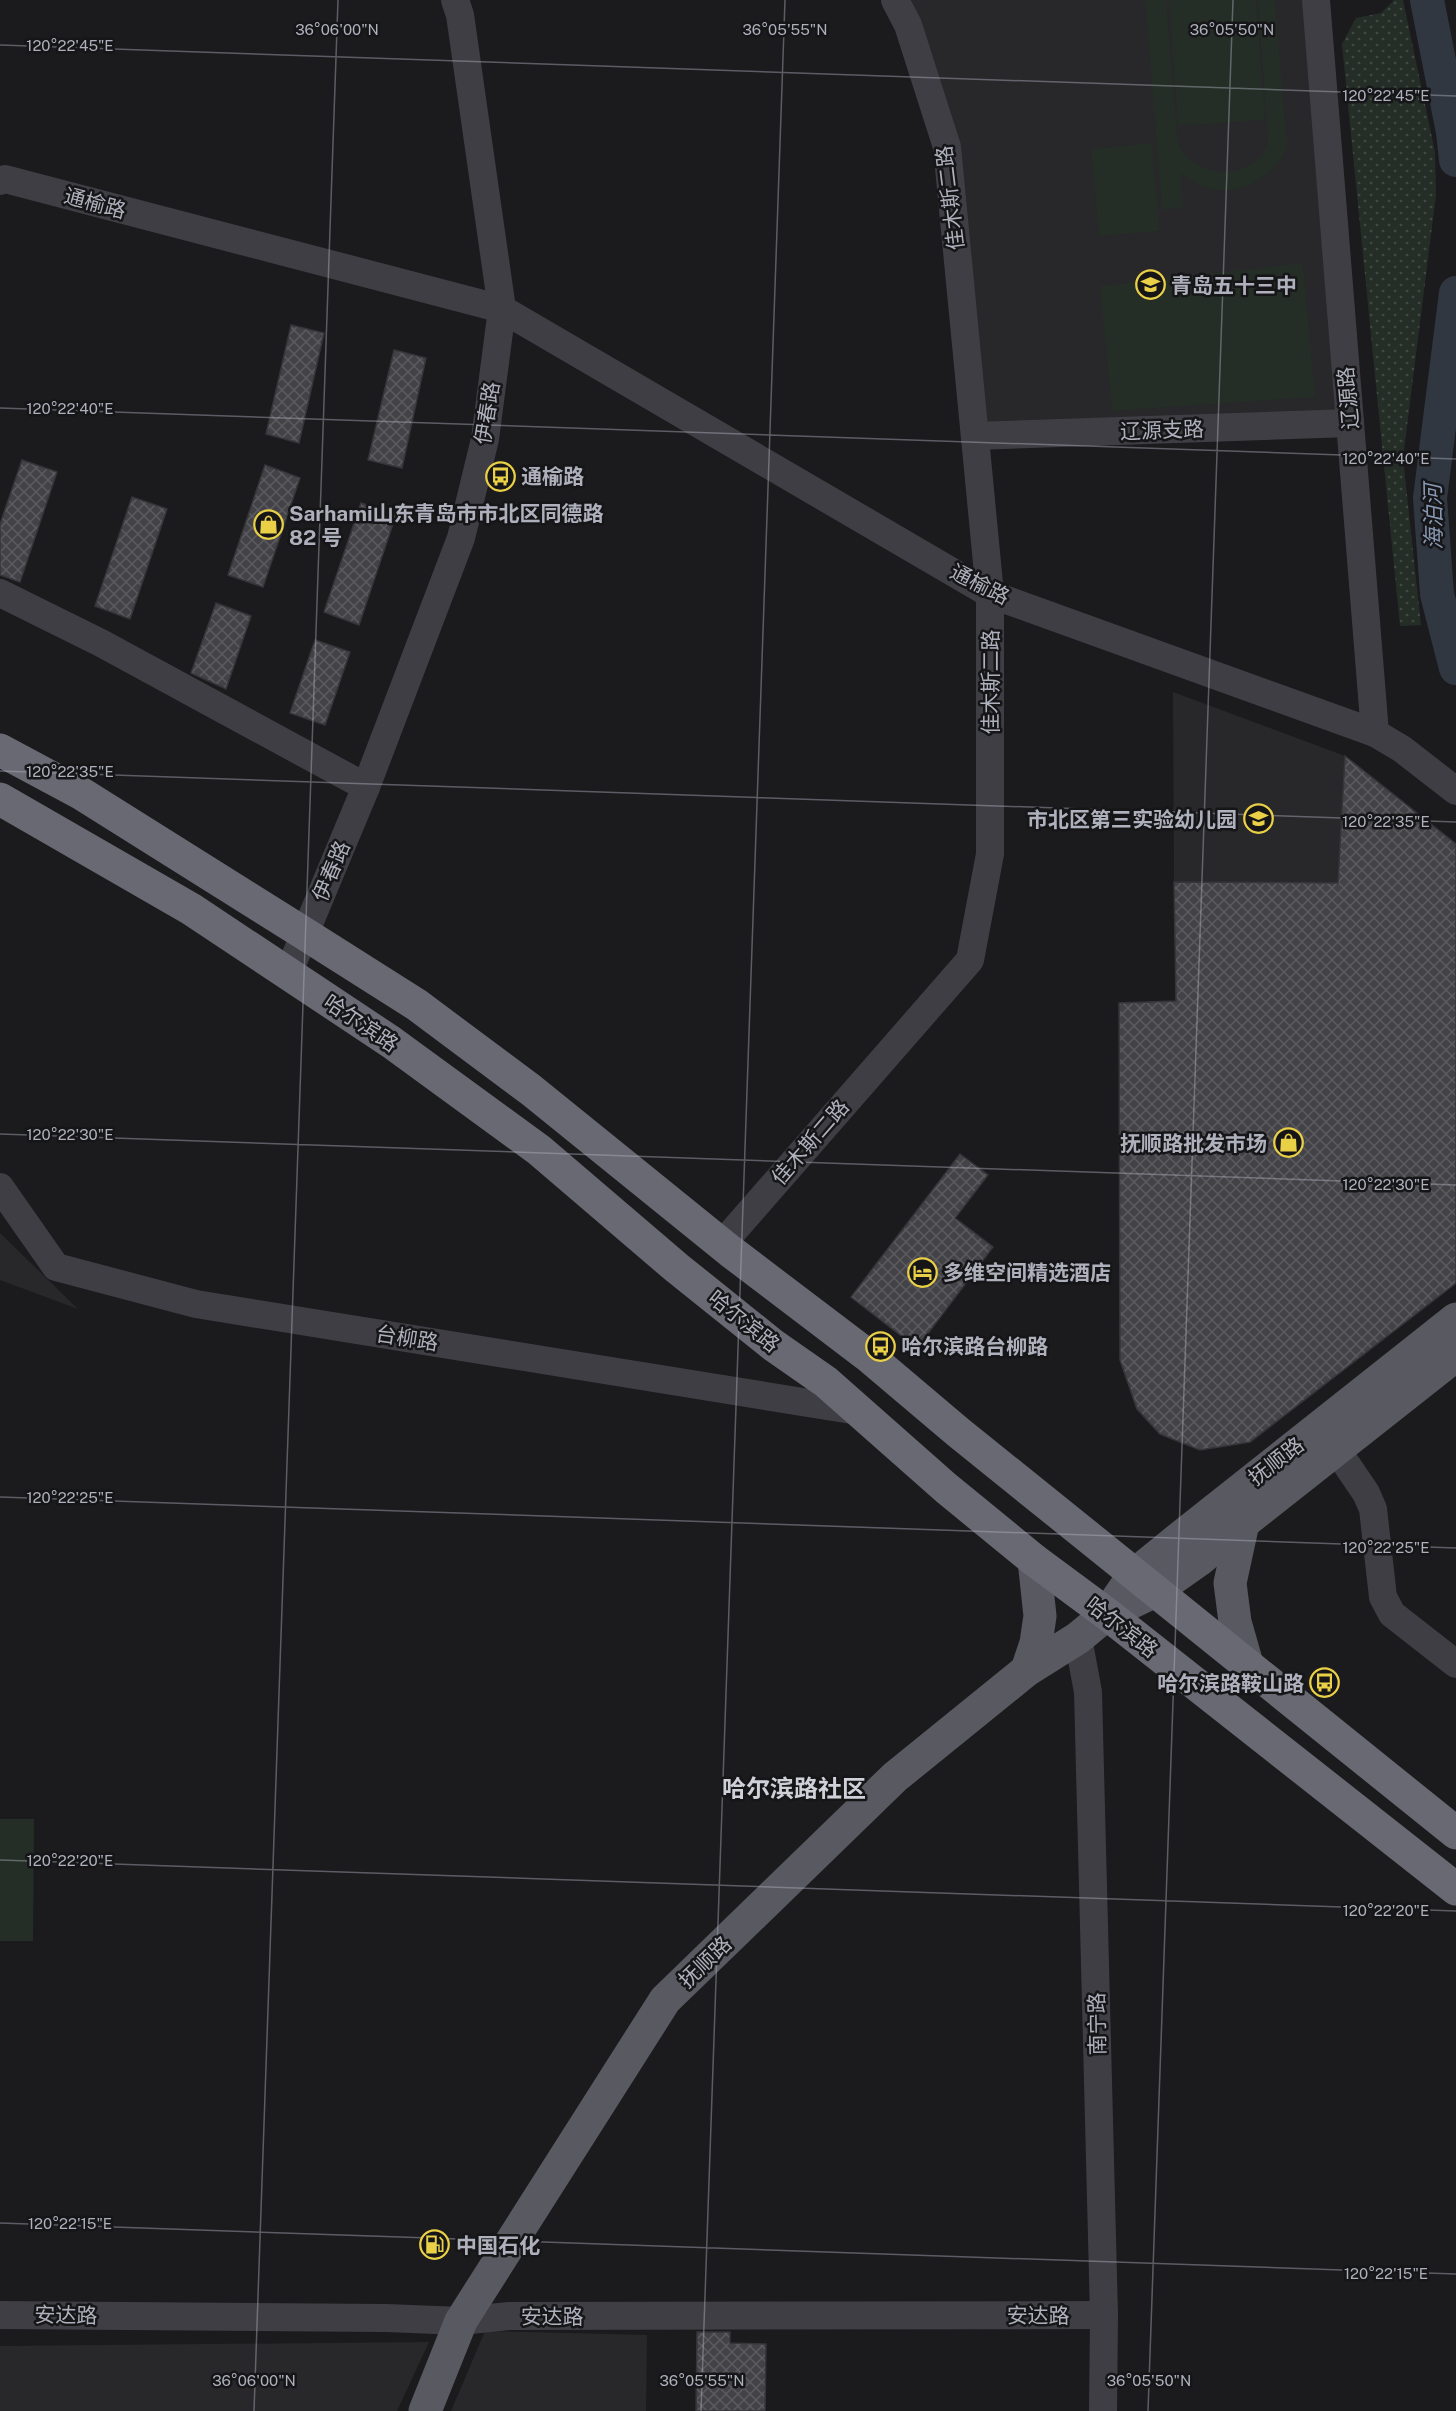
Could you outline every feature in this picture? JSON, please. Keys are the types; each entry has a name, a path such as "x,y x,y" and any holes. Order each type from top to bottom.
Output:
{"highway":[{"name":"哈尔滨路","path":"0,750 82,794 417,1005 531,1090 722,1244 867,1356 1456,1833"},
{"name":"哈尔滨路","path":"0,799 191,909 391,1042 539,1150 677,1268 773,1345 826,1382 946,1488 1034,1560 1107,1614 1456,1889"}],"main road":[{"name":"抚顺路","path":"425,2411 461,2321 665,2000 895,1777 1028,1670 1078,1638 1456,1319"},
{"name":"抚顺路","path":"1145,1583 1199,1560 1243,1522 1456,1355"},
{"path":"1243,1522 1230,1583 1235,1622 1247,1664"},
{"path":"1028,1670 1040,1616 1034,1560"}],"street":[{"name":"伊春路","path":"288,974 366,787 460,538 485,438 502,309 462,27 455,0"},
{"name":"佳木斯二路","path":"722,1244 970,960 990,854 990,594 947,147 908,25 895,0"},
{"name":"辽源路","path":"1316,0 1375,733"},
{"name":"通榆路","path":"0,181 5,179 502,309 990,594 1375,733"},
{"name":"辽源支路","path":"975,436 1350,423"},
{"path":"0,593 101,643 366,787"},
{"path":"1375,733 1402,749 1456,791"},
{"name":"台柳路","path":"0,1187 56,1267 196,1304 858,1411"},
{"path":"1336,1449 1366,1493 1373,1509 1383,1597 1387,1606 1392,1614 1456,1664"},
{"name":"南宁路","path":"1078,1638 1088,1692 1104,2315 1103,2411"},
{"name":"安达路","path":"0,2315 386,2318 461,2321 509,2316 1104,2315"}],"shaded area":[{"name":"青岛五十三中","path":"895,0 1316,0 1350,423 975,436 947,147"},
{"path":"1145,0 1166,0 1178,143 1186,155 1197,164 1210,170 1224,172 1251,165 1261,156 1268,143 1258,0 1275,0 1287,147 1279,162 1255,182 1241,188 1210,189 1195,183 1181,173 1183,208 1162,210"},
{"path":"1169,0 1256,0 1265,120 1178,126"},
{"path":"1394,0 1403,0 1435,152 1436,195 1403,458 1421,625 1400,626 1342,44 1356,18 1381,13"},
{"path":"1152,143 1160,231 1099,236 1091,149"},
{"path":"1303,263 1315,397 1112,411 1100,286"},
{"name":"市北区第三实验幼儿园","path":"1173,692 1345,756 1338,883 1174,882"},
{"path":"0,1233 78,1309 0,1280"},
{"path":"0,1819 34,1819 33,1941 0,1941"},
{"path":"485,2331 647,2335 646,2411 451,2411"},
{"path":"429,2342 397,2411 0,2411 0,2346"}],"building":[{"path":"291,325 324,333 299,443 266,434"},
{"path":"394,350 426,358 402,468 368,460"},
{"path":"22,460 57,472 20,582 0,575 0,524"},
{"path":"265,465 300,478 263,587 228,575"},
{"path":"132,497 167,509 130,619 95,606"},
{"path":"361,503 396,515 359,625 324,612"},
{"path":"216,603 251,616 226,689 191,673"},
{"path":"315,640 350,652 325,725 290,713"},
{"name":"抚顺路批发市场","path":"1345,756 1456,844 1456,1283 1250,1442 1200,1450 1160,1434 1137,1409 1120,1360 1119,1003 1176,1001 1174,882 1338,883"},
{"name":"多维空间精选酒店","path":"960,1154 988,1175 955,1218 993,1247 917,1348 851,1297"},
{"path":"697,2332 730,2332 730,2343 766,2344 765,2411 696,2411"}],"waterway":[{"name":"海泊河","path":"1427,0 1453,132 1456,160"},
{"name":"海泊河","path":"1456,293 1430,498 1437,594 1456,668"}],"place":[{"name":"青岛五十三中","path":"1150,285"},
{"name":"通榆路","path":"500,476"},
{"name":"Sarhami山东青岛市市北区同德路 82 号","path":"268,525"},
{"name":"市北区第三实验幼儿园","path":"1258,819"},
{"name":"抚顺路批发市场","path":"1288,1143"},
{"name":"多维空间精选酒店","path":"922,1272"},
{"name":"哈尔滨路台柳路","path":"880,1346"},
{"name":"哈尔滨路鞍山路","path":"1325,1683"},
{"name":"中国石化","path":"435,2245"}],"district":[{"name":"哈尔滨路社区","path":"794,1788"}]}
